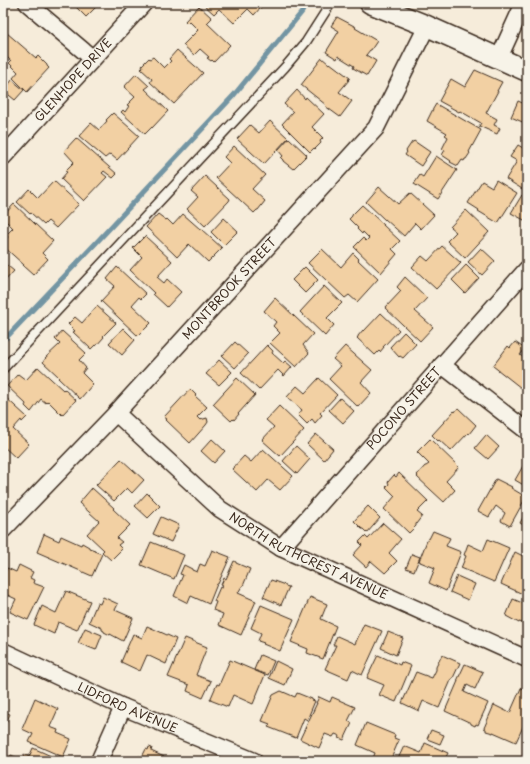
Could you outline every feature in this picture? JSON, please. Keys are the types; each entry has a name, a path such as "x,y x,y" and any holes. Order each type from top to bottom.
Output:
{"street":[{"path":"27,3 92,58"},
{"name":"GLENHOPE DRIVE","path":"3,157 92,58 144,3"},
{"path":"370,3 427,26 527,70"},
{"path":"499,58 524,3"},
{"name":"MONTBROOK STREET","path":"3,530 116,413 376,128 427,26"},
{"name":"POCONO STREET","path":"281,548 527,269"},
{"path":"442,365 527,431"},
{"name":"NORTH RUTHCREST AVENUE","path":"116,413 220,509 281,548 527,659"},
{"name":"LIDFORD AVENUE","path":"3,651 123,707 254,761"},
{"path":"99,761 123,707"}],"lane":[{"path":"3,369 285,67 306,42 331,3"}],"building":[{"path":"76,3 100,3 86,17 75,6 77,4"},
{"path":"203,3 261,3 263,5 254,15 248,9 234,23 219,9 214,14"},
{"path":"199,6 212,18 207,23 230,45 214,62 207,58 209,57 200,49 194,55 183,45 198,30 189,21 187,23 185,21"},
{"path":"337,17 356,27 355,28 377,41 366,55 376,61 367,76 353,68 354,66 338,56 337,59 326,52 339,31 331,26"},
{"path":"7,33 36,58 38,56 49,68 27,92 13,78 18,72 9,63 11,61 3,53 3,36"},
{"path":"177,50 203,73 174,104 150,82 152,79 141,69 143,67 142,65 149,58 150,59 153,57 164,68 171,61 169,59"},
{"path":"322,58 350,78 339,92 352,101 340,117 301,85"},
{"path":"475,70 502,82 486,113 497,119 494,125 500,128 497,134 479,126 481,123 439,101 451,79 465,87"},
{"path":"136,74 149,86 145,89 168,111 145,134 121,112 123,110 125,112 129,106 127,105 135,97 124,87"},
{"path":"12,80 24,90 15,100 4,91"},
{"path":"297,90 305,99 306,97 324,114 312,127 323,138 320,141 321,143 310,152 282,124 293,112 284,104"},
{"path":"518,101 527,105 527,124 511,117"},
{"path":"436,104 481,130 469,152 470,153 458,166 450,162 451,161 442,155 445,150 442,149 448,137 445,135 447,133 427,121"},
{"path":"113,113 139,136 117,160 110,154 105,158 79,136 91,123 99,130"},
{"path":"270,121 288,138 264,164 237,139 250,125 259,133"},
{"path":"76,138 117,174 113,178 104,171 102,173 107,177 84,201 61,179 67,172 65,171 74,162 64,151"},
{"path":"289,138 307,155 293,169 283,161 281,158 283,156 278,150"},
{"path":"414,141 430,152 421,166 405,155 407,152 406,151"},
{"path":"518,145 527,149 527,192 506,179 517,161 510,157"},
{"path":"234,146 265,175 252,189 265,201 254,213 216,178 230,163 224,157"},
{"path":"436,156 457,170 438,199 414,184 420,175 423,177"},
{"path":"205,176 230,199 205,226 187,209 198,197 191,191"},
{"path":"496,180 517,193 498,223 468,203 482,181 492,187"},
{"path":"54,181 79,204 56,228 48,221 44,225 17,202 29,189 38,198"},
{"path":"379,187 398,204 410,193 434,215 421,229 415,223 404,236 366,202"},
{"path":"522,195 527,198 526,221 511,213"},
{"path":"14,204 53,241 42,253 48,259 33,275 3,246 3,242 8,237 6,235 13,228 3,218 3,216"},
{"path":"362,205 400,241 392,249 397,254 381,273 354,247 363,238 366,241 369,238 363,232 362,234 349,219"},
{"path":"466,210 489,232 465,258 447,241 456,232 450,227"},
{"path":"158,214 166,220 167,219 173,225 183,214 222,248 208,262 189,244 177,257 146,227"},
{"path":"224,218 238,231 224,245 211,232"},
{"path":"145,236 172,261 157,277 164,283 167,279 181,292 167,307 130,270 142,257 133,248"},
{"path":"442,246 461,263 436,289 412,267 422,256 428,261"},
{"path":"481,248 495,261 482,275 468,262"},
{"path":"322,249 341,267 353,253 359,259 358,260 378,279 357,302 349,295 345,298 308,263"},
{"path":"3,262 14,271 3,283"},
{"path":"466,265 479,278 465,293 452,280"},
{"path":"117,267 146,294 141,299 139,297 132,305 151,323 138,336 101,301 115,286 107,279"},
{"path":"305,267 318,280 305,293 292,280"},
{"path":"405,277 427,298 415,311 433,327 420,341 385,308 401,291 397,287"},
{"path":"324,286 342,303 327,318 334,325 325,336 300,312"},
{"path":"275,298 313,334 303,345 309,353 296,367 270,343 280,333 273,326 276,322 264,311"},
{"path":"97,306 116,323 103,336 104,337 96,346 95,345 91,349 73,332 75,331 68,324 75,317 82,323"},
{"path":"381,313 399,330 380,352 379,351 375,355 357,338 363,330 364,331"},
{"path":"123,328 135,340 122,355 109,343"},
{"path":"62,331 86,353 79,360 86,368 82,373 93,384 80,399 43,362 45,358 60,344 55,339"},
{"path":"404,332 416,344 403,358 400,356 399,357 390,347"},
{"path":"235,342 248,354 235,368 222,356"},
{"path":"515,342 525,349 520,355 527,360 527,380 521,388 493,366 508,346 510,348"},
{"path":"267,345 273,351 272,353 283,363 285,361 292,367 284,376 278,370 259,390 241,373"},
{"path":"345,346 372,370 361,382 371,393 358,407 329,379 341,366 333,359"},
{"path":"219,360 232,372 219,385 206,374"},
{"path":"38,367 76,400 62,415 48,401 46,403 41,399 31,412 25,406 26,404 7,386 18,374 26,380"},
{"path":"237,378 255,395 234,420 233,419 231,421 213,404"},
{"path":"319,378 337,395 320,413 322,415 315,423 312,419 307,424 298,415 302,410 287,397 297,386 305,393"},
{"path":"190,389 207,407 197,417 200,420 207,418 208,422 190,443 164,417"},
{"path":"3,395 27,417 22,422 21,420 13,429 29,444 16,458 3,446"},
{"path":"340,398 354,411 343,423 329,410"},
{"path":"279,406 304,430 280,456 262,440 274,427 266,420"},
{"path":"458,408 476,425 451,451 432,435"},
{"path":"316,434 333,449 324,460 307,444"},
{"path":"486,435 499,447 488,459 475,448"},
{"path":"212,439 225,451 214,463 201,451"},
{"path":"430,439 459,467 446,481 455,490 444,502 417,477 425,466 429,464 417,452"},
{"path":"296,446 310,459 297,474 283,461"},
{"path":"263,449 293,476 280,490 268,480 257,492 232,469 244,456 251,462"},
{"path":"121,459 144,480 132,493 127,488 114,501 96,485"},
{"path":"523,466 527,468 527,487 515,480"},
{"path":"399,473 428,501 417,512 422,516 416,526 409,533 384,509 395,496 386,487 389,484 388,482 394,475 396,477"},
{"path":"496,479 512,487 511,488 526,497 510,526 501,521 505,513 496,506 489,517 478,511"},
{"path":"92,488 130,525 117,538 122,542 118,545 122,549 111,560 102,552 104,550 87,534 99,521 79,503"},
{"path":"147,493 160,506 148,518 135,506"},
{"path":"368,506 380,518 367,533 354,521"},
{"path":"527,510 527,527 520,523"},
{"path":"161,517 179,525 171,542 153,534"},
{"path":"383,523 401,539 389,553 397,561 385,573 371,561 366,567 353,555 362,545 359,542 365,536 368,539"},
{"path":"433,531 450,538 446,546 461,552 446,591 429,583 435,568 419,561 428,538 429,539"},
{"path":"44,534 59,541 61,536 81,545 82,543 95,550 94,551 102,554 92,576 37,552"},
{"path":"488,539 509,548 494,582 461,568 466,556 464,555 468,544 483,551"},
{"path":"151,542 184,555 174,579 141,565"},
{"path":"212,550 230,557 209,604 191,596 188,603 174,596 183,575 180,574 184,565 197,572 200,564 205,566"},
{"path":"515,552 527,558 527,596 501,584"},
{"path":"412,554 420,557 414,571 406,568"},
{"path":"234,561 250,569 243,586 238,593 256,601 241,635 219,625 223,614 213,610 216,602 214,601 220,587 222,588 223,586 221,585 224,578 226,579"},
{"path":"19,565 33,572 30,578 34,580 33,583 44,587 28,620 10,612 16,599 3,593 3,577 7,568 16,572"},
{"path":"457,576 475,584 468,600 450,592"},
{"path":"271,580 289,587 281,605 263,597"},
{"path":"66,591 90,601 77,630 58,622 54,634 34,625 42,606 56,613"},
{"path":"103,597 118,604 115,610 133,618 123,641 104,632 102,628 89,622 97,603 100,604"},
{"path":"310,597 327,604 321,619 336,626 323,659 307,653 308,649 291,642"},
{"path":"513,599 527,605 527,615 523,623 519,623 506,616"},
{"path":"261,605 294,619 280,651 258,641 261,633 251,628"},
{"path":"364,624 382,631 362,675 352,670 348,679 325,669 336,645 333,645 337,636 355,644"},
{"path":"147,626 176,639 166,664 147,655 140,671 121,662 133,634 142,638"},
{"path":"85,628 102,635 96,650 78,643"},
{"path":"388,632 403,638 396,655 381,648"},
{"path":"185,638 207,647 196,675 211,681 203,698 187,691 189,685 168,677"},
{"path":"260,655 274,661 268,675 254,670"},
{"path":"378,655 400,665 401,662 411,666 396,702 379,695 384,685 367,678"},
{"path":"442,655 460,663 439,708 423,701 419,711 402,703 416,672 432,678"},
{"path":"230,660 265,675 253,704 233,695 228,707 210,700 217,684 219,685"},
{"path":"276,661 292,669 285,685 269,678"},
{"path":"465,664 483,672 475,689 467,685 464,692 488,703 478,725 476,724 475,726 445,711"},
{"path":"521,688 527,690 527,718 516,742 493,732 486,731 484,728 494,705 510,713"},
{"path":"281,691 295,697 297,693 315,701 307,720 304,718 296,738 268,727 270,724 262,721 273,695"},
{"path":"319,697 330,702 332,697 355,707 348,721 352,723 344,740 335,734 333,737 325,734 319,748 300,739"},
{"path":"35,698 58,709 50,727 58,730 57,733 71,739 63,757 29,742 33,734 22,729"},
{"path":"3,711 10,714 3,729"},
{"path":"366,723 395,735 394,738 399,740 390,761 372,761 375,753 357,745"},
{"path":"431,730 444,735 440,744 427,739"},
{"path":"425,743 448,753 444,761 397,761 404,746 421,753"},
{"path":"149,747 152,748 151,751 173,761 137,761 139,756 142,757 146,749 148,750"},
{"path":"33,748 60,761 9,761 11,755 22,760 24,754 29,757"}],"waterway":[{"path":"3,341 234,95 302,12 306,3"}]}
